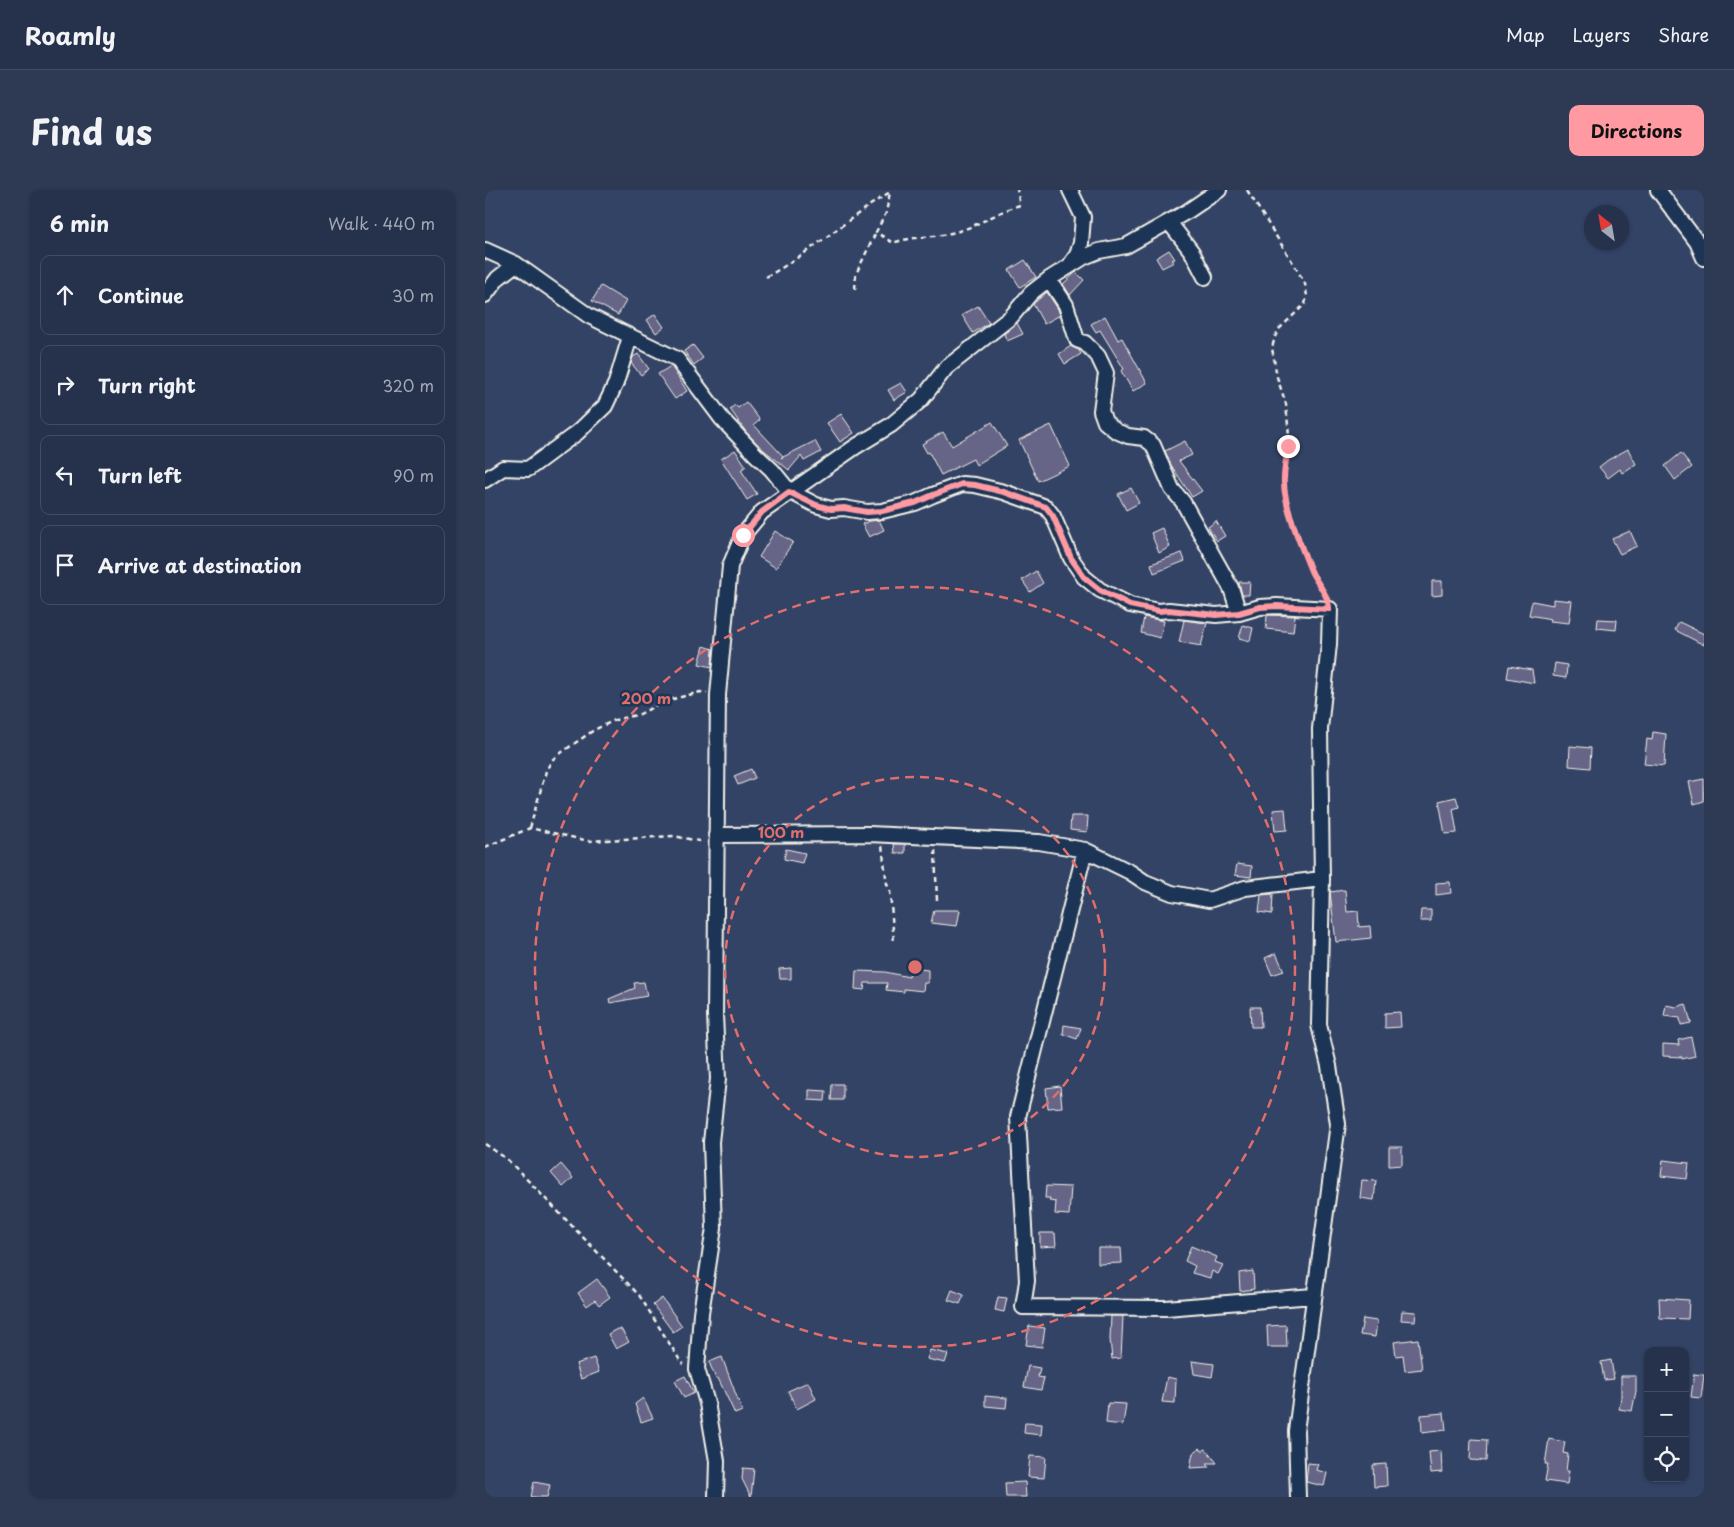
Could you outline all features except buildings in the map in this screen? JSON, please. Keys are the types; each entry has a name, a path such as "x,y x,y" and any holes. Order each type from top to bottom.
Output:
{"street":[{"path":"1069,266 1077,255 1083,231 1083,217 1070,190"},
{"path":"716,1497 717,1461 707,1403 697,1369 701,1313 715,1228 711,1142 718,1079 715,1015 719,695 730,566 743,535 762,512 855,447 891,425 921,400 946,368 1011,317 1031,293 1049,279 1069,266 1099,251 1126,246 1169,222 1219,190"},
{"path":"1658,190 1697,242 1704,258"},
{"path":"1169,222 1192,252 1205,277"},
{"path":"485,250 516,264 589,316 677,359 722,419 771,470 789,492 823,508 844,508 867,512 882,511 915,503 962,484 975,485 1004,492 1046,507 1053,516 1076,567 1084,577 1100,590 1130,605 1150,610 1216,615 1277,606 1329,609 1329,644 1320,729 1321,879 1319,1025 1329,1066 1338,1124 1296,1431 1298,1497"},
{"path":"485,295 499,278 516,264"},
{"path":"1049,279 1066,305 1077,340 1085,342 1098,356 1106,372 1101,411 1105,422 1116,431 1128,436 1144,438 1153,445 1169,485 1183,502 1231,588 1239,613"},
{"path":"485,480 503,468 527,469 579,432 605,406 617,383 629,336"},
{"path":"716,836 881,834 1039,842 1085,850 1130,872 1145,882 1171,893 1209,900 1245,888 1321,879"},
{"path":"1085,850 1018,1117 1027,1281 1023,1307 1165,1308 1313,1296"}],"path":[{"path":"876,232 893,243 906,238 952,233 1020,205 1017,190"},
{"path":"1247,190 1305,284 1307,296 1305,304 1279,329 1272,348 1277,377 1286,404 1289,436 1284,474 1285,494 1302,548 1313,574 1327,599 1329,609"},
{"path":"766,277 817,245 869,205 890,192 887,212 856,274 855,289"},
{"path":"530,828 546,770 552,760 572,745 594,730 615,720 640,714 662,702 700,692 719,695"},
{"path":"485,847 530,828 589,841 674,836 699,841 716,836"},
{"path":"881,834 887,884 890,891 894,943"},
{"path":"935,837 937,902"},
{"path":"485,1144 508,1160 639,1294 681,1362 697,1369"}],"route":[{"path":"743,535 762,512 789,492 823,508 844,508 867,512 882,511 915,503 962,484 975,485 1004,492 1046,507 1053,516 1071,558 1084,577 1100,590 1130,605 1159,611 1169,610 1216,615 1277,606 1329,609 1329,603 1313,574 1302,548 1285,494 1284,474 1288,446"}]}
